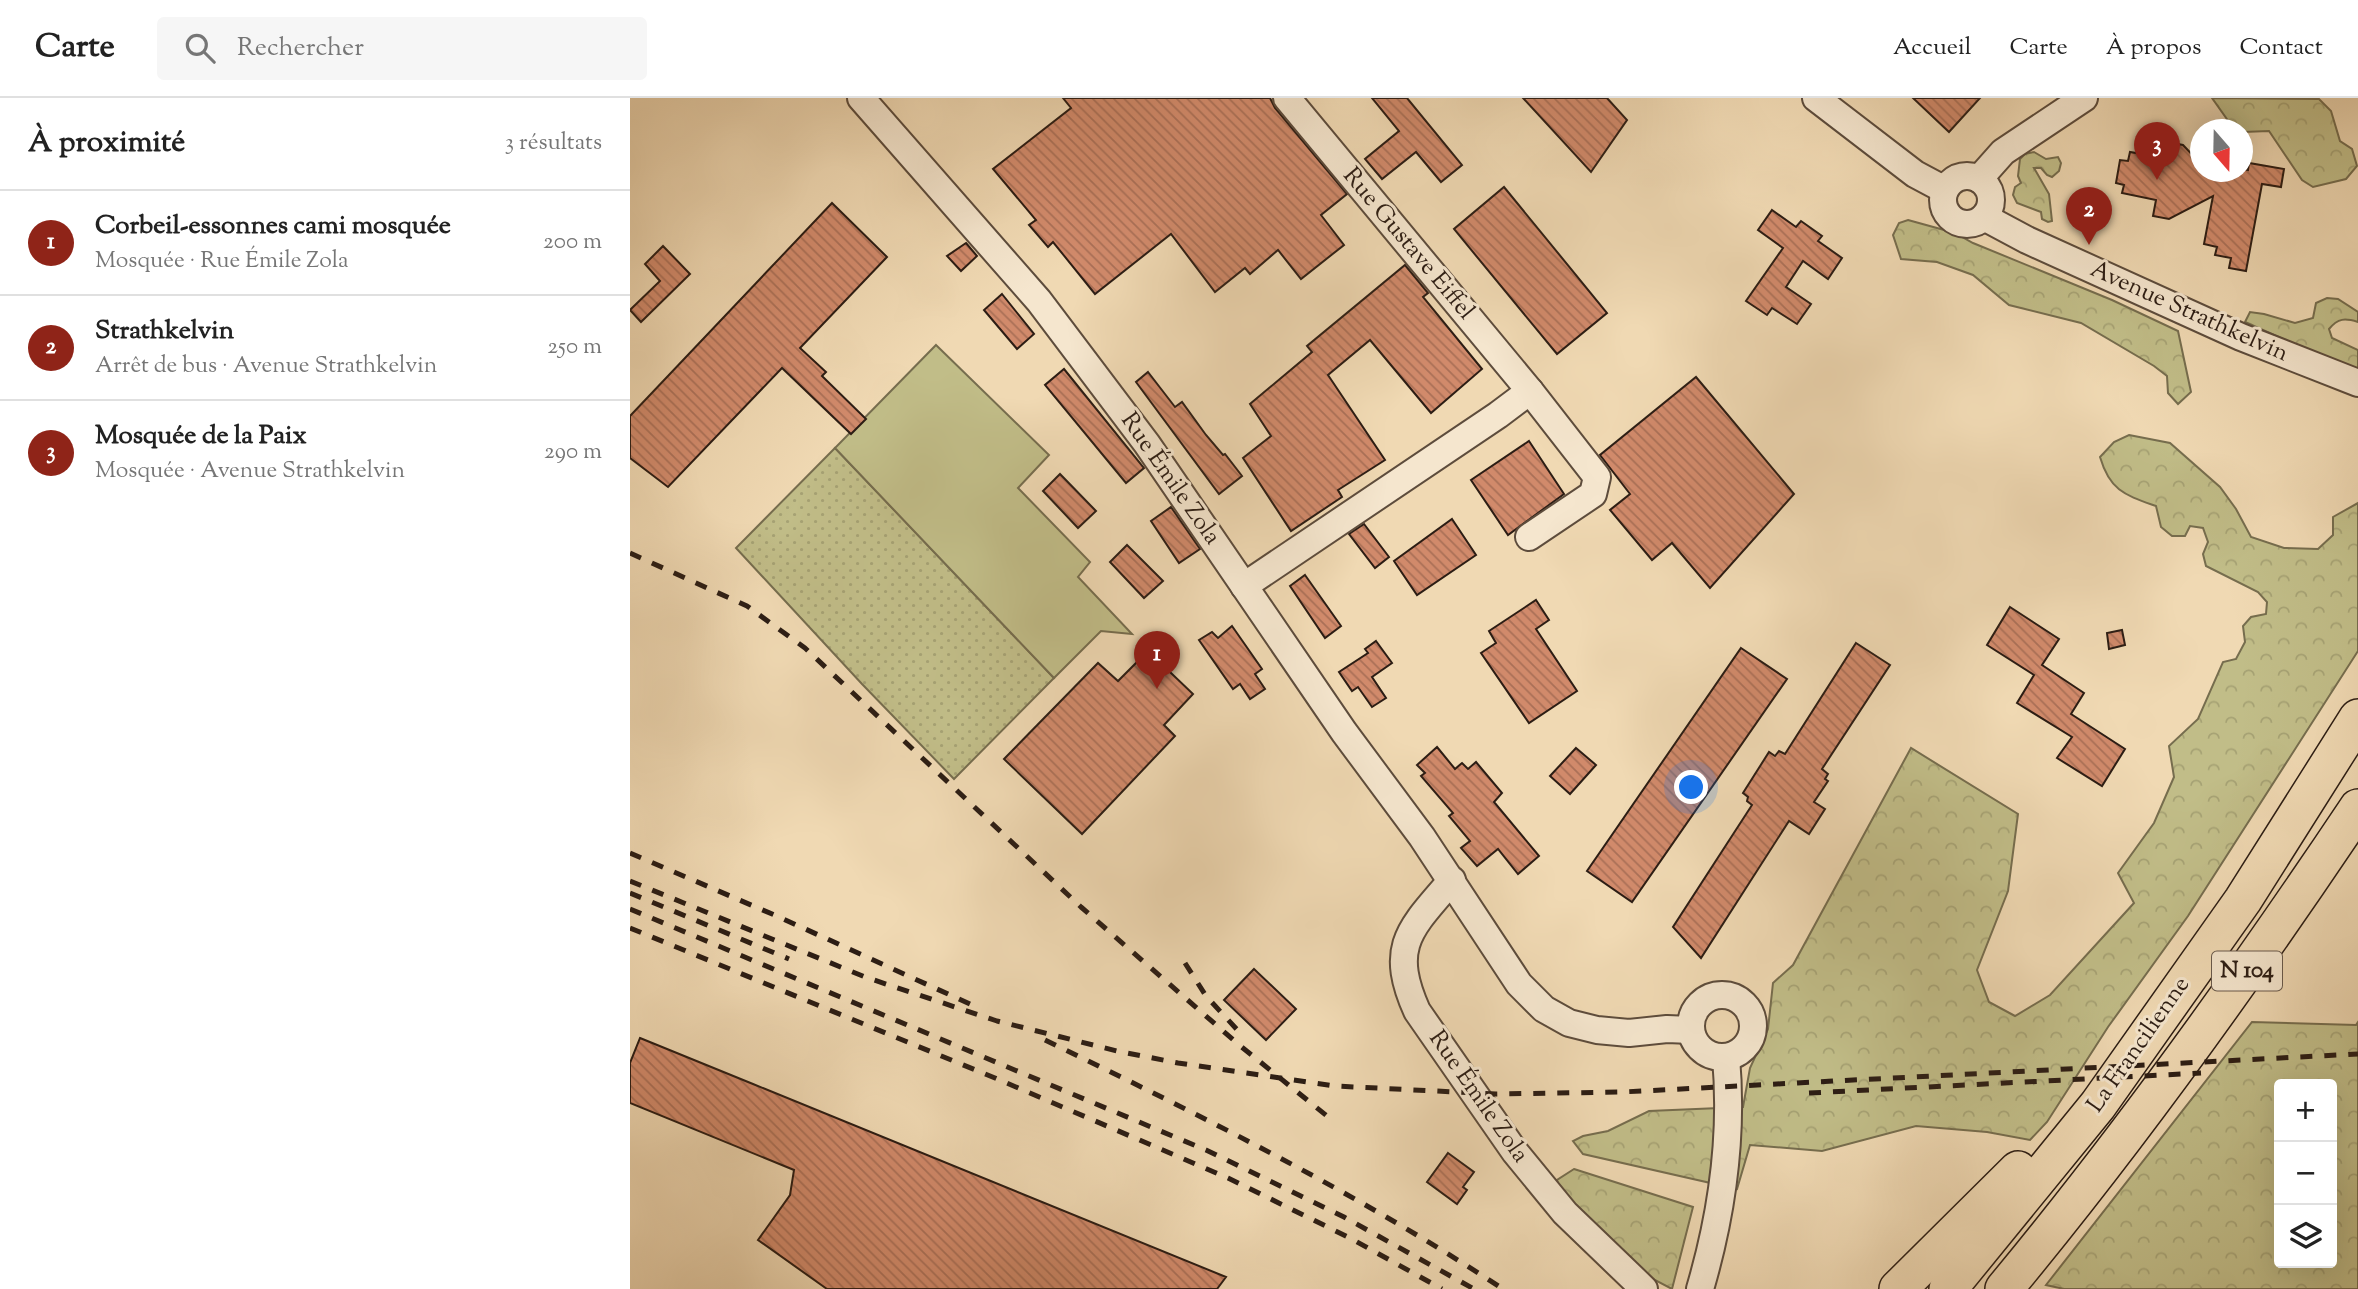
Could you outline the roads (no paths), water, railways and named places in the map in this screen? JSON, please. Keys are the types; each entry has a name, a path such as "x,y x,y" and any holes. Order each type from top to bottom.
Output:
{"highway":[{"name":"La Francilienne","path":"1948,1289 2098,1105 2243,900 2358,718"},
{"name":"La Francilienne","path":"2004,1289 2130,1130 2273,935 2358,808"},
{"path":"1898,1289 1978,1211 2156,1020"}],"street":[{"name":"Rue Émile Zola","path":"861,98 1039,301 1147,444 1343,732 1452,880 1488,940 1519,984 1544,1009 1569,1023 1597,1030 1629,1033 1667,1029 1691,1030"},
{"name":"Rue Gustave Eiffel","path":"1287,98 1530,391 1597,477 1593,494 1529,537"},
{"path":"1816,98 1915,174 1945,190"},
{"path":"1979,178 2003,152 2084,98"},
{"path":"1955,178 1979,178 1990,192 1991,201 1984,217 1968,224 1951,219 1943,205 1945,190 1955,178"},
{"name":"Avenue Strathkelvin","path":"1984,217 2027,240 2217,326 2358,383"},
{"path":"1244,586 1530,391"},
{"name":"Rue Émile Zola","path":"1452,880 1416,922 1405,943 1403,966 1406,987 1417,1011 1515,1152 1565,1213 1644,1289"},
{"path":"1712,996 1736,998 1746,1005 1753,1024 1751,1037 1745,1047 1737,1054 1726,1057 1709,1055 1699,1047 1691,1030 1691,1021 1697,1007 1712,996"},
{"path":"1700,1289 1710,1256 1722,1187 1729,1119 1726,1057"}],"railway":[{"path":"630,553 747,606 805,648 1081,907 1238,1044 1327,1116"},
{"path":"630,853 972,1005"},
{"path":"630,881 865,977 997,1021 1178,1063 1335,1086 1496,1094 1622,1092 2358,1054"},
{"path":"630,893 789,959"},
{"path":"630,909 1206,1150 1344,1217 1474,1289"},
{"path":"630,928 995,1078 1228,1178 1350,1238 1442,1289"},
{"path":"1185,963 1206,996 1243,1036"},
{"path":"1045,1040 1278,1157 1392,1220 1503,1289"},
{"path":"1809,1093 2201,1073"}],"place":[{"name":"Mosquée de la Paix","path":"2157,180"},
{"name":"Strathkelvin","path":"2089,245"},
{"name":"Corbeil-essonnes cami mosquée","path":"1157,689"}]}
